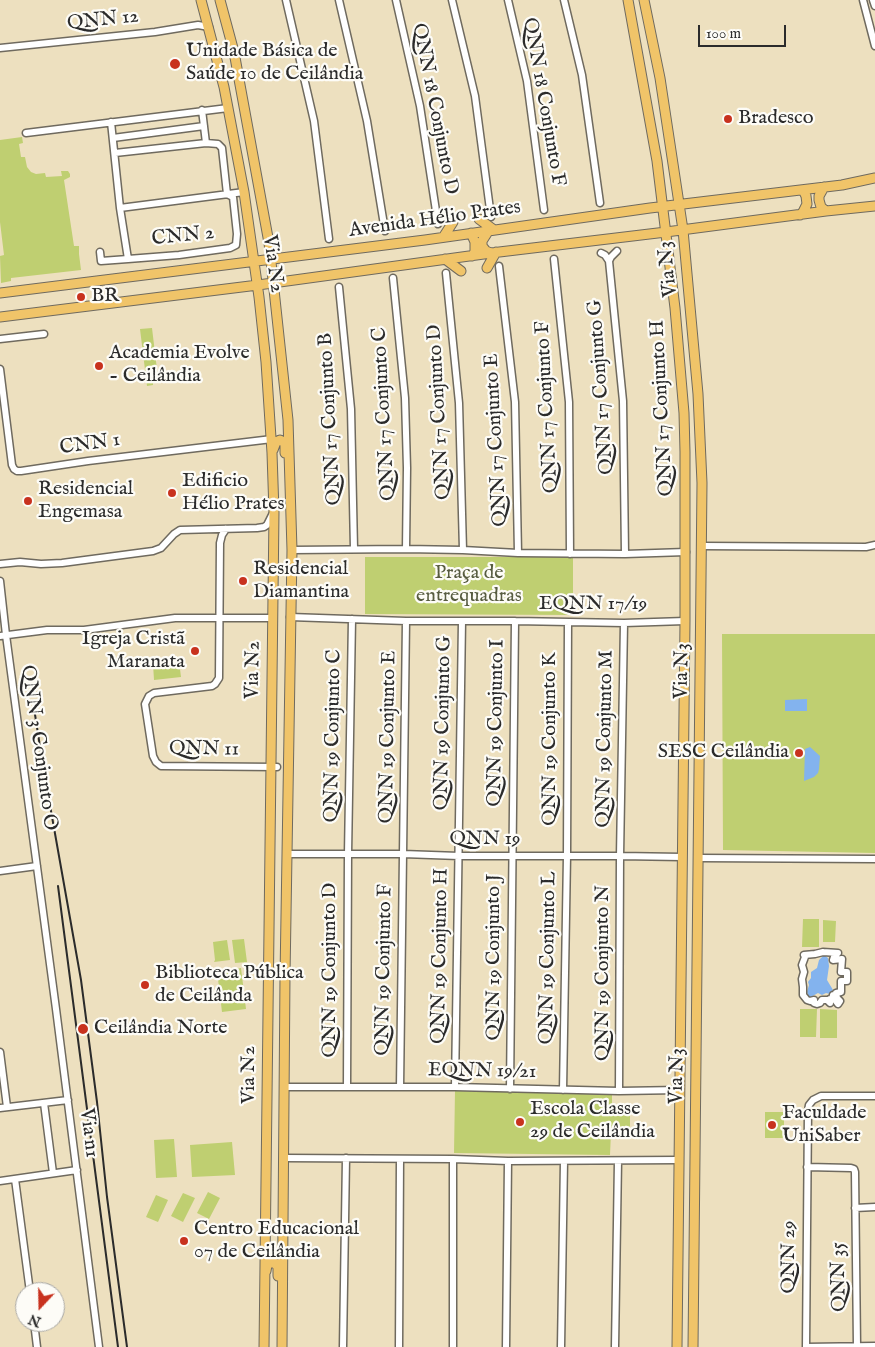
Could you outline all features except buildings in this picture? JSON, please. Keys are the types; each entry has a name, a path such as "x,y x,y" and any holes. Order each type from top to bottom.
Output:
{"main road":[{"name":"Via N2","path":"201,0 224,87 244,192 258,285 272,439 274,512 272,684 276,722 275,765 270,788 264,1347"},
{"name":"Via N2","path":"220,0 234,52 272,258 288,420 292,550"},
{"path":"630,0 636,16 642,17 646,12"},
{"name":"Via N3","path":"630,0 657,161 666,232"},
{"name":"Via N3","path":"644,0 660,78 680,205 698,394 702,483 692,1347"},
{"path":"635,33 638,27 646,30 653,69 663,97"},
{"path":"209,28 215,38 223,68 227,71 232,70 236,65"},
{"path":"224,87 230,81 236,84 244,119 250,135"},
{"name":"Avenida Hélio Prates","path":"0,293 425,240 663,207 842,185 875,178"},
{"path":"824,187 819,200 820,207 826,211"},
{"path":"800,215 807,204 803,190"},
{"name":"Avenida Hélio Prates","path":"0,317 258,285 445,259 875,206"},
{"path":"479,219 492,230 482,241 482,246 486,251 494,253 487,268"},
{"path":"444,236 454,222"},
{"name":"QNN 17 Conjunto H","path":"666,232 684,413 686,552"},
{"path":"471,233 476,242 475,252 472,256"},
{"path":"445,259 461,270"},
{"path":"675,308 684,351 687,394 692,399 696,398 698,394"},
{"path":"266,362 272,385 275,429 279,434 284,432 288,420"},
{"path":"684,413 686,408 690,407 695,411 702,483"},
{"path":"272,453 276,442 280,440 284,442 291,516"},
{"path":"285,1076 292,550"},
{"name":"Via N3","path":"679,1164 686,552"},
{"path":"686,604 690,628 688,714 695,718 700,712"},
{"path":"684,732 687,727 691,727 696,732 694,819 699,842"},
{"path":"274,767 285,767 288,757"},
{"path":"270,788 273,779 278,777 284,780 283,825 287,852"},
{"path":"270,913 273,942 272,985 278,988 282,987 286,976"},
{"path":"682,925 686,944 684,984 690,990 695,988 697,984"},
{"path":"268,1012 271,997 274,995 279,996 281,999 281,1040 285,1076"},
{"path":"681,1004 682,1000 686,998 692,1002 692,1038 696,1069"},
{"name":"Via N2","path":"282,1344 285,1076"},
{"path":"679,1164 683,1186 682,1272 684,1276 688,1277 694,1271"},
{"path":"677,1347 679,1164"},
{"path":"267,1184 270,1220 269,1251 272,1254 280,1255 283,1244"},
{"path":"265,1278 269,1263 277,1264 278,1311 282,1344"},
{"path":"677,1291 682,1286 689,1290 688,1329 692,1347"}],"street":[{"path":"286,0 314,121 329,238"},
{"path":"339,0 367,120 385,231"},
{"name":"QNN 18 Conjunto D","path":"396,0 420,106 438,224"},
{"path":"452,0 475,96 491,217"},
{"name":"QNN 18 Conjunto F","path":"508,0 527,81 544,210"},
{"path":"564,0 582,75 600,203"},
{"path":"863,0 875,46"},
{"path":"873,0 875,6"},
{"name":"QNN 12","path":"0,48 146,33 198,25 209,28"},
{"path":"26,133 228,108"},
{"path":"115,153 206,143 202,110"},
{"name":"CNN 2","path":"111,122 120,208 128,259 179,255 234,247 237,242 237,234 233,197 227,194"},
{"path":"113,138 204,126"},
{"name":"CNN 2","path":"206,143 218,144 222,148 227,194"},
{"name":"CNN 2","path":"120,208 244,192"},
{"path":"601,253 609,261 617,251"},
{"path":"100,252 101,261 128,259"},
{"name":"QNN 17 Conjunto F","path":"554,259 569,402 570,554"},
{"name":"QNN 17 Conjunto G","path":"609,261 623,401 626,554"},
{"name":"QNN 17 Conjunto E","path":"499,266 515,402 518,553"},
{"name":"QNN 17 Conjunto D","path":"446,272 459,403 463,550"},
{"name":"QNN 17 Conjunto C","path":"393,278 405,398 406,549"},
{"name":"QNN 17 Conjunto B","path":"340,287 351,408 354,549"},
{"path":"0,339 44,334"},
{"name":"CNN 1","path":"0,369 12,464 17,471 272,439"},
{"path":"0,564 20,562 62,563 153,551 161,548 180,530 264,527 274,512"},
{"path":"220,618 220,540 226,529"},
{"path":"702,546 875,545"},
{"path":"866,546 875,549"},
{"path":"292,550 406,549 570,554 686,552"},
{"path":"0,581 3,636 47,630 90,629 174,618 272,618"},
{"name":"QNN 11","path":"220,618 220,675 215,684 212,686 154,693 147,699 145,704 153,756 161,766 274,767"},
{"name":"EQNN 17/19","path":"290,618 624,623 685,621"},
{"name":"QNN 19 Conjunto C","path":"348,854 352,620"},
{"name":"QNN 19 Conjunto I","path":"512,856 515,620"},
{"name":"QNN 19 Conjunto E","path":"403,854 406,621"},
{"name":"QNN 19 Conjunto G","path":"458,856 462,621"},
{"name":"QNN 19 Conjunto K","path":"567,856 568,622"},
{"name":"QNN 19 Conjunto M","path":"620,856 624,623"},
{"name":"QNN 3 Conjunto O","path":"3,636 37,866 68,1100"},
{"name":"QNN 19","path":"287,852 458,856 682,857"},
{"name":"QNN 19 Conjunto D","path":"346,1086 348,854"},
{"name":"QNN 19 Conjunto F","path":"400,1087 403,854"},
{"name":"QNN 19 Conjunto H","path":"455,1087 458,856"},
{"name":"QNN 19 Conjunto J","path":"510,1088 512,856"},
{"name":"QNN 19 Conjunto L","path":"563,1090 567,856"},
{"name":"QNN 19 Conjunto N","path":"619,1091 620,856"},
{"path":"699,858 875,859"},
{"path":"0,872 37,866"},
{"path":"823,952 838,953 833,960 842,960 841,972 847,972 846,982 841,981 841,992 836,993 836,998 840,1001 838,1004 833,995 830,1003 827,1000 822,1000 817,1004 814,1003 814,1000 807,1000 802,992 804,986 802,964 805,958 804,955 823,952"},
{"path":"0,1052 8,1107"},
{"name":"EQNN 19/21","path":"284,1086 455,1087 619,1091 680,1090"},
{"path":"807,1167 808,1111 809,1105 813,1100 821,1096 875,1096"},
{"path":"0,1108 68,1100"},
{"name":"Via n1","path":"68,1100 99,1347"},
{"path":"44,1103 53,1173"},
{"path":"284,1158 618,1161 679,1164"},
{"path":"343,1347 346,1158"},
{"path":"399,1347 400,1159"},
{"path":"452,1347 453,1159"},
{"path":"506,1347 508,1161"},
{"path":"560,1347 564,1161"},
{"path":"615,1347 618,1161"},
{"name":"QNN 35","path":"807,1167 854,1169 857,1346"},
{"name":"QNN 29","path":"806,1347 807,1167"},
{"path":"0,1181 77,1170"},
{"path":"15,1179 29,1282"},
{"path":"855,1208 875,1208"},
{"path":"35,1332 37,1347"},
{"path":"806,1347 875,1346"}],"green space":[{"path":"22,137 23,143 19,144 21,157 25,157 27,167 31,172 36,174 45,173 46,177 62,176 61,171 68,171 70,174 70,177 64,180 74,246 79,246 81,270 11,278 11,281 1,283 0,256 4,255 0,222 0,140"},
{"path":"152,328 158,378 153,379 153,385 147,386 140,329"},
{"name":"Praça de entrequadras","path":"365,557 573,557 573,615 365,614"},
{"name":"SESC Ceilândia","path":"722,634 875,634 875,853 723,850"},
{"path":"179,661 181,677 154,680 153,664"},
{"path":"803,919 819,919 819,947 802,947"},
{"path":"823,920 836,921 835,942 823,942"},
{"path":"244,939 247,962 235,963 232,940"},
{"path":"227,940 230,960 214,962 213,942"},
{"path":"241,968 246,1009 222,1012 217,971"},
{"path":"800,1009 817,1009 816,1037 800,1037"},
{"path":"820,1009 837,1010 837,1038 820,1038"},
{"path":"455,1091 612,1093 612,1113 630,1113 630,1133 611,1132 610,1155 454,1153"},
{"path":"765,1112 784,1112 784,1138 765,1138"},
{"path":"174,1139 177,1177 156,1178 154,1140"},
{"path":"232,1142 235,1175 192,1177 190,1145"},
{"path":"208,1192 220,1198 209,1219 197,1213"},
{"path":"183,1193 195,1198 183,1222 171,1216"},
{"path":"156,1195 168,1200 158,1222 146,1217"}],"water":[{"path":"807,699 807,711 785,711 785,700"},
{"path":"810,747 820,756 819,769 814,777 804,781 805,749"},
{"path":"824,955 828,958 829,966 827,980 833,990 830,994 822,995 818,993 809,998 807,992 811,972 817,968 819,960"}],"railway":[{"path":"34,708 81,980 127,1347"},
{"path":"58,886 118,1347"}],"place":[{"name":"Unidade Básica de Saúde 10 de Ceilândia","path":"175,64"},
{"name":"Bradesco","path":"728,119"},
{"name":"BR","path":"81,297"},
{"name":"Academia Evolve - Ceilândia","path":"99,366"},
{"name":"Edificio Hélio Prates","path":"172,493"},
{"name":"Residencial Engemasa","path":"28,501"},
{"name":"Residencial Diamantina","path":"243,581"},
{"name":"Igreja Cristã Maranata","path":"195,651"},
{"name":"SESC Ceilândia","path":"799,753"},
{"name":"Biblioteca Pública de Ceilânda","path":"145,985"},
{"name":"Ceilândia Norte","path":"83,1029"},
{"name":"Escola Classe 29 de Ceilândia","path":"520,1122"},
{"name":"Faculdade UniSaber","path":"772,1125"},
{"name":"Centro Educacional 07 de Ceilândia","path":"184,1241"}]}
